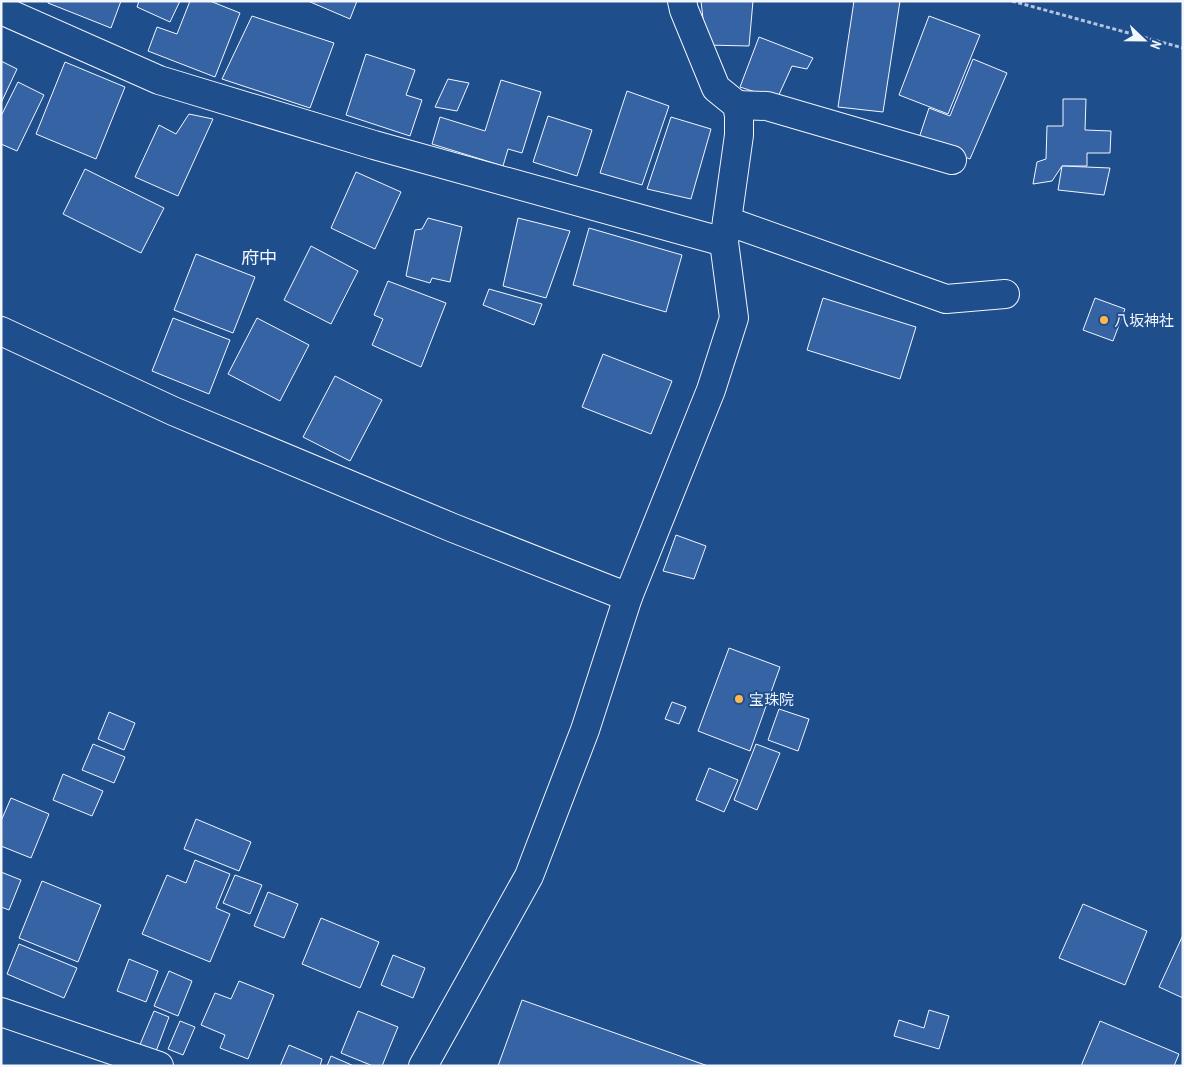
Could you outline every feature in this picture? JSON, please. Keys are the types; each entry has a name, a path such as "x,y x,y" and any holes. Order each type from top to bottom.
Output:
{"street":[{"path":"682,1 716,88 737,105 768,106 952,160"},
{"path":"1,10 160,80 374,145 726,231 946,299 1006,294"},
{"path":"423,1066 529,876 585,730 628,597 711,390 734,318 726,231 739,135 737,105"},
{"path":"1,331 173,411 453,528 628,597"},
{"path":"1,1012 159,1066"}],"path":[{"path":"1012,1 1183,48"}],"building":[{"path":"48,1 121,1 111,28 48,3"},
{"path":"139,1 180,1 170,22 137,7"},
{"path":"190,1 210,1 240,13 215,77 148,51 157,27 177,34"},
{"path":"308,1 357,1 350,19"},
{"path":"701,1 753,1 749,46 706,45"},
{"path":"854,1 900,1 883,112 838,107"},
{"path":"252,16 334,43 310,108 222,79"},
{"path":"929,16 980,35 948,114 899,95"},
{"path":"759,37 813,58 807,69 792,66 777,99 740,87"},
{"path":"366,54 415,70 406,95 422,100 410,136 346,115"},
{"path":"973,59 1007,73 970,159 919,138 929,108 950,116"},
{"path":"1,61 17,69 1,103"},
{"path":"65,62 125,87 96,159 36,134"},
{"path":"448,79 469,83 457,111 435,107"},
{"path":"501,80 541,92 522,153 508,149 503,166 432,144 440,117 485,131"},
{"path":"18,82 44,95 17,151 1,144 1,116"},
{"path":"627,91 669,106 642,185 600,173"},
{"path":"1063,99 1086,99 1085,130 1111,131 1110,153 1087,153 1087,166 1062,166 1052,181 1033,184 1037,162 1046,159 1047,126 1063,126"},
{"path":"189,114 213,119 178,196 135,177 159,125 176,134"},
{"path":"548,116 592,130 577,176 533,162"},
{"path":"671,117 711,129 691,199 647,189"},
{"path":"1062,166 1110,168 1104,195 1058,190"},
{"path":"85,169 164,208 141,253 63,214"},
{"path":"356,172 401,192 375,249 331,228"},
{"path":"428,218 462,227 450,282 432,278 430,283 406,276 415,230 422,229"},
{"path":"518,218 570,231 546,298 503,286"},
{"path":"589,228 682,255 666,312 573,285"},
{"path":"311,246 358,271 331,324 284,300"},
{"path":"196,254 255,277 233,333 174,310"},
{"path":"388,281 446,303 421,367 372,345 383,319 374,315"},
{"path":"489,289 542,304 534,325 483,305"},
{"path":"823,298 916,327 900,379 807,350"},
{"name":"八坂神社","path":"1095,298 1125,309 1113,341 1083,330"},
{"path":"173,318 230,340 209,394 152,371"},
{"path":"257,318 309,345 280,401 228,374"},
{"path":"603,354 672,381 651,434 582,407"},
{"path":"335,376 382,400 350,461 303,437"},
{"path":"676,535 706,546 694,579 663,571"},
{"name":"宝珠院","path":"729,648 780,667 750,751 698,731"},
{"path":"672,702 686,707 679,724 665,719"},
{"path":"779,709 809,719 798,751 768,740"},
{"path":"109,712 135,723 124,750 98,739"},
{"path":"93,744 125,757 114,783 82,770"},
{"path":"756,744 780,753 757,810 734,800"},
{"path":"709,768 738,780 724,812 696,800"},
{"path":"63,774 103,791 92,816 53,800"},
{"path":"11,798 49,814 31,858 1,846 1,821"},
{"path":"196,819 251,842 239,871 184,849"},
{"path":"195,860 230,874 216,908 230,914 210,962 142,934 167,875 186,883"},
{"path":"1,872 21,880 9,910 1,907"},
{"path":"235,875 262,885 250,914 223,903"},
{"path":"42,881 101,905 78,962 19,938"},
{"path":"268,892 298,904 284,938 254,926"},
{"path":"1083,904 1147,931 1125,985 1059,958"},
{"path":"321,918 379,942 360,988 302,964"},
{"path":"1183,935 1183,998 1159,987"},
{"path":"19,944 77,968 64,998 7,974"},
{"path":"393,955 425,968 413,998 381,985"},
{"path":"129,959 158,971 146,1002 117,991"},
{"path":"169,971 192,981 178,1016 154,1006"},
{"path":"239,981 274,995 248,1059 220,1048 225,1035 201,1025 215,993 231,999"},
{"path":"522,1000 708,1066 498,1066"},
{"path":"929,1010 949,1016 939,1049 894,1036 899,1020 924,1028"},
{"path":"154,1011 169,1017 155,1054 139,1047"},
{"path":"358,1011 398,1027 382,1066 373,1066 341,1053"},
{"path":"180,1021 195,1027 183,1055 168,1049"},
{"path":"1100,1021 1179,1054 1174,1066 1081,1066"},
{"path":"289,1045 322,1059 320,1066 280,1066"},
{"path":"331,1056 354,1066 327,1066"}],"place":[{"name":"八坂神社","path":"1104,320"},
{"name":"宝珠院","path":"739,699"}],"district":[{"name":"府中","path":"259,257"}]}
